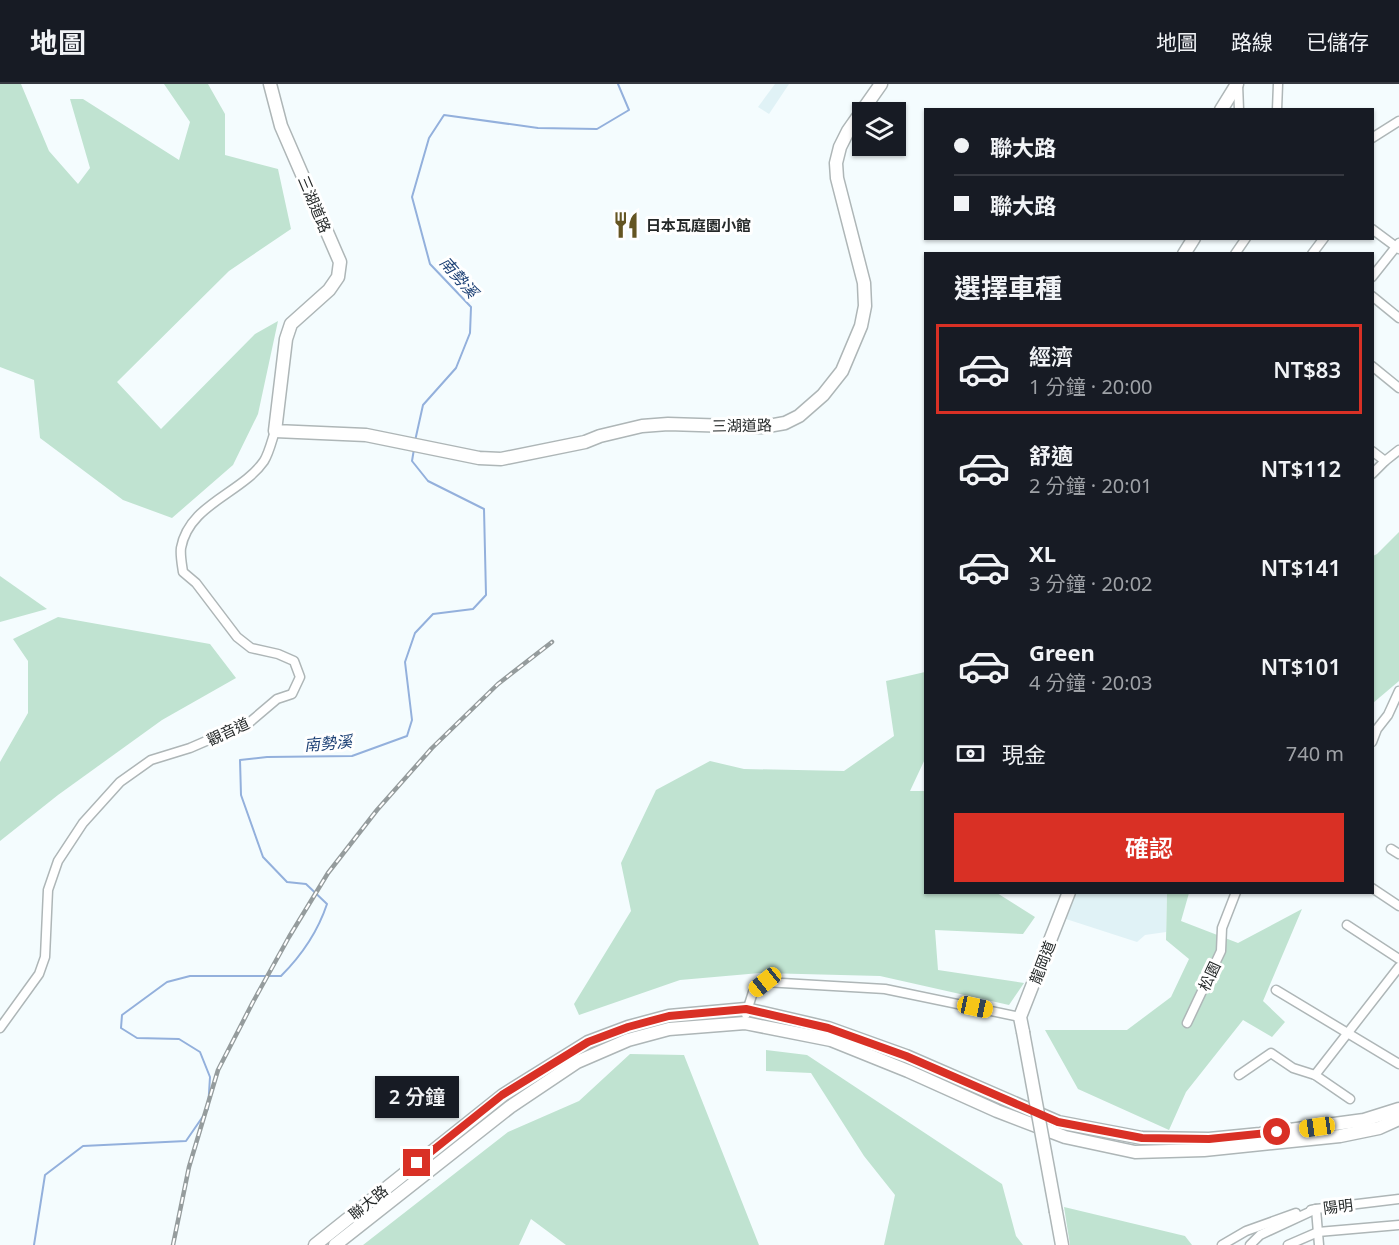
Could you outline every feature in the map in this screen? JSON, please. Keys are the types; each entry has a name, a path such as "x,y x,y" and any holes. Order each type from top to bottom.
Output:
{"street":[{"name":"三湖道路","path":"270,84 281,126 340,262 338,277 329,290 291,324 286,339 275,430 366,435 479,458 501,459 585,442 600,436 637,428 668,424 762,427 785,423 799,416 823,395 842,371 861,326 865,306 864,283 837,178 836,163 840,147 848,131 882,84"},
{"path":"1222,108 1237,84"},
{"path":"1237,84 1239,108"},
{"path":"1277,108 1278,84"},
{"path":"1374,137 1399,120"},
{"path":"1374,230 1398,246 1374,275"},
{"path":"1374,298 1399,318"},
{"path":"1374,368 1399,388"},
{"name":"觀音道","path":"0,1028 39,974 45,957 48,890 58,861 83,823 120,782 151,760 190,748 250,722 277,699 292,694 296,686 300,677 294,661 278,654 251,648 237,638 196,584 183,572 181,548 190,528 213,502 246,481 265,460 275,430"},
{"path":"1374,472 1384,460 1399,450"},
{"path":"1374,452 1384,460"},
{"path":"1374,737 1388,715 1399,691"},
{"path":"1374,889 1399,906"},
{"name":"龍岡道","path":"1020,1017 1068,894"},
{"name":"松園","path":"1187,1023 1221,951 1222,928 1235,894"},
{"path":"1347,925 1399,959"},
{"path":"1315,1075 1399,967"},
{"path":"745,1023 746,1009 753,992 765,982 885,989 1020,1017 1062,1245"},
{"path":"1276,990 1399,1064"},
{"name":"聯大路","path":"315,1245 502,1095 628,1040 690,1021 746,1009 828,1028 906,1056 1058,1122 1142,1138 1261,1139 1340,1136 1379,1128 1399,1119"},
{"name":"聯大路","path":"690,1021 745,1023 831,1040 997,1111 1065,1137 1135,1152 1204,1150 1364,1120 1399,1109"},
{"path":"1239,1075 1271,1053 1293,1068 1315,1075 1350,1099"},
{"name":"聯大路","path":"335,1245 510,1107 540,1079"},
{"path":"502,1095 510,1107"},
{"name":"陽明","path":"1250,1245 1260,1235 1316,1209 1399,1199"},
{"path":"1222,1245 1246,1231 1303,1210 1316,1209 1318,1245"},
{"name":"陽明","path":"1288,1245 1318,1232 1399,1225"}],"shaded area":[{"path":"775,84 789,84 769,114 758,107"},
{"path":"1074,894 1167,894 1166,932 1145,935 1137,942 1066,919"}],"green space":[{"path":"0,84 21,84 49,151 78,184 90,168 70,99 83,99 179,160 190,122 164,84 208,84 225,114 225,155 278,169 291,229 229,271 117,382 161,429 255,334 278,321 258,414 233,465 172,518 123,500 40,438 34,380 0,367"},
{"path":"1399,532 1399,681 1374,702 1374,556"},
{"path":"0,576 47,609 0,622"},
{"path":"58,617 210,644 236,678 162,720 58,795 0,841 0,762 28,713 28,661 13,639"},
{"path":"924,672 924,761 910,791 924,791 924,894 999,894 1035,917 1023,934 935,930 938,970 1024,983 1009,1005 880,976 760,973 680,980 579,1015 574,1004 631,911 621,863 656,790 710,761 744,769 844,771 894,736 886,681"},
{"path":"1167,894 1189,894 1181,921 1238,943 1302,909 1263,1001 1285,1022 1272,1037 1243,1020 1186,1092 1169,1130 1078,1089 1045,1030 1127,1030 1171,997 1189,959 1166,940"},
{"path":"766,1050 807,1055 1002,1184 1016,1236 1023,1245 884,1245 895,1195 864,1156 811,1073 766,1071"},
{"path":"630,1054 684,1055 759,1245 566,1245 531,1219 519,1245 363,1245 508,1132 579,1101"},
{"path":"1064,1207 1185,1236 1192,1245 1070,1245"}],"waterway":[{"name":"南勢溪","path":"415,441 423,405 456,368 470,333 471,307 430,264 412,197 429,138 444,115 538,128 597,129 629,110 618,84"},
{"name":"南勢溪","path":"34,1245 45,1175 83,1146 186,1141 208,1109 210,1077 200,1052 179,1039 137,1038 121,1028 122,1015 167,982 190,976 281,976 308,943 319,924 327,904 306,884 287,882 263,857 241,795 240,760 267,757 352,756 407,736 412,720 405,662 415,633 433,614 473,609 486,595 484,509 428,481 412,461 414,449"}],"railway":[{"path":"173,1245 189,1167 218,1070 289,937 328,873 377,810 432,748 498,684 552,642"}],"place":[{"name":"日本瓦庭園小館","path":"626,225"}],"route":[{"path":"417,1163 502,1095 588,1042 628,1027 669,1016 746,1009 828,1028 906,1056 1058,1122 1142,1138 1209,1139 1277,1132"}]}
